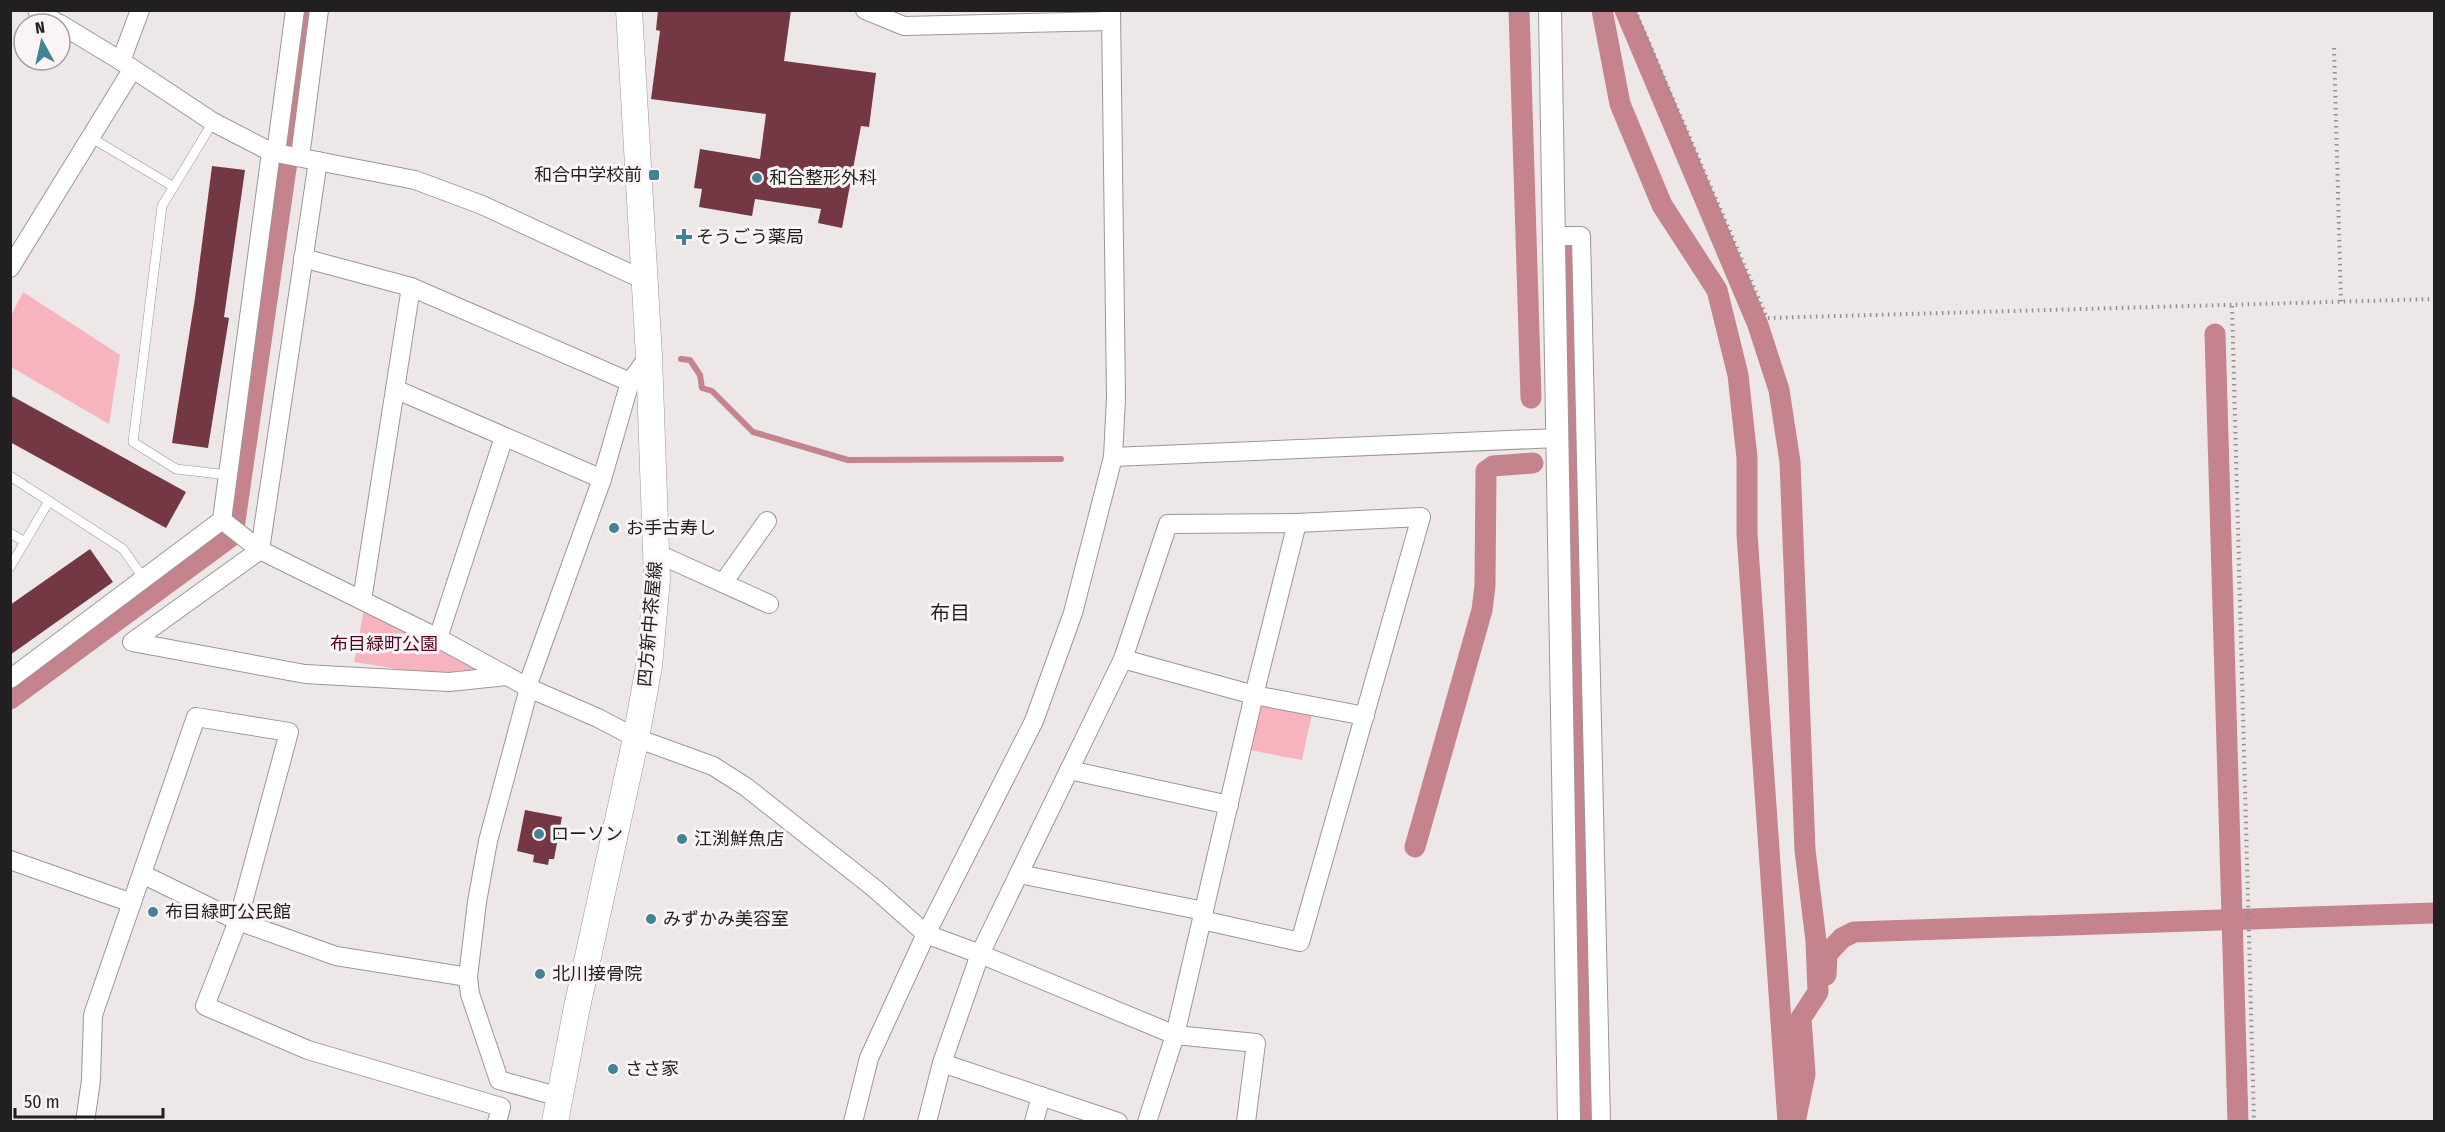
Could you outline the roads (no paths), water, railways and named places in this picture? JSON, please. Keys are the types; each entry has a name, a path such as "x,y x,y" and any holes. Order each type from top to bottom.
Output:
{"main road":[{"name":"四方新中茶屋線","path":"557,1109 650,666 657,579 649,356 629,10"}],"street":[{"path":"10,268 90,137 127,65 140,10"},
{"path":"294,10 290,156 303,258 260,550 132,642 305,674 449,682 507,676"},
{"path":"319,10 229,475 231,527 260,550 438,638 528,687 598,718 636,738 713,766 746,787 874,888 926,934 1175,1035 1256,1043 1246,1122"},
{"path":"853,1122 869,1058 926,934 1034,721 1073,613 1113,457 1116,398 1111,16 904,26 865,10"},
{"path":"1550,10 1569,1122"},
{"path":"72,31 213,122 290,156 415,180 482,205 644,280"},
{"path":"1554,236 1581,236 1601,1122"},
{"path":"303,258 411,287 630,382"},
{"path":"362,600 411,287"},
{"path":"85,1122 91,1080 93,1015 196,717 289,732 238,921 206,1006 308,1050 499,1114 499,1080 470,994 468,977 477,902 488,841 528,687 602,479 630,382 649,356"},
{"path":"394,389 602,479"},
{"path":"438,638 504,437"},
{"path":"1113,457 1558,438"},
{"path":"927,1122 942,1063 980,954 1123,659 1168,524 1297,523 1421,518 1300,942 1203,916 1019,874"},
{"path":"723,583 767,521"},
{"path":"1147,1122 1175,1035 1297,523"},
{"path":"10,679 144,579 231,527"},
{"path":"656,553 769,604"},
{"path":"1123,659 1254,696 1365,716"},
{"path":"1070,770 1229,806"},
{"path":"10,860 132,903"},
{"path":"142,874 238,921 336,956 468,977"},
{"path":"942,1063 1118,1122"},
{"path":"499,1080 557,1109"},
{"path":"1034,1122 1041,1096"}],"lane":[{"path":"213,122 162,206 133,442 176,470 229,475"},
{"path":"90,137 174,187"},
{"path":"10,476 123,549 144,579"},
{"path":"10,567 49,501"},
{"path":"10,532 25,542"}],"waterway":[{"path":"10,699 233,535 307,10"},
{"path":"1519,10 1531,398"},
{"path":"1602,10 1620,104 1662,205 1717,290 1738,375 1747,458 1747,534 1788,1122"},
{"path":"1625,10 1758,325 1779,390 1790,462 1805,850 1816,941 1818,992 1801,1018 1805,1074 1795,1122"},
{"path":"1571,255 1588,1122"},
{"path":"2215,334 2238,1122"},
{"path":"681,359 690,360 700,375 702,388 712,391 753,432 848,460 1061,459"},
{"path":"1415,847 1482,610 1485,586 1486,471 1493,466 1533,463"},
{"path":"1826,975 1827,954 1842,938 1854,932 2434,913"}],"place":[{"name":"和合中学校前","path":"654,175"},
{"name":"和合整形外科","path":"757,178"},
{"name":"そうごう薬局","path":"684,237"},
{"name":"お手古寿し","path":"614,528"},
{"name":"ローソン","path":"539,834"},
{"name":"江渕鮮魚店","path":"682,839"},
{"name":"布目緑町公民館","path":"153,912"},
{"name":"みずかみ美容室","path":"651,919"},
{"name":"北川接骨院","path":"540,974"},
{"name":"ささ家","path":"613,1069"}],"district":[{"name":"布目","path":"950,613"}],"park label":[{"name":"布目緑町公園","path":"384,644"}]}
